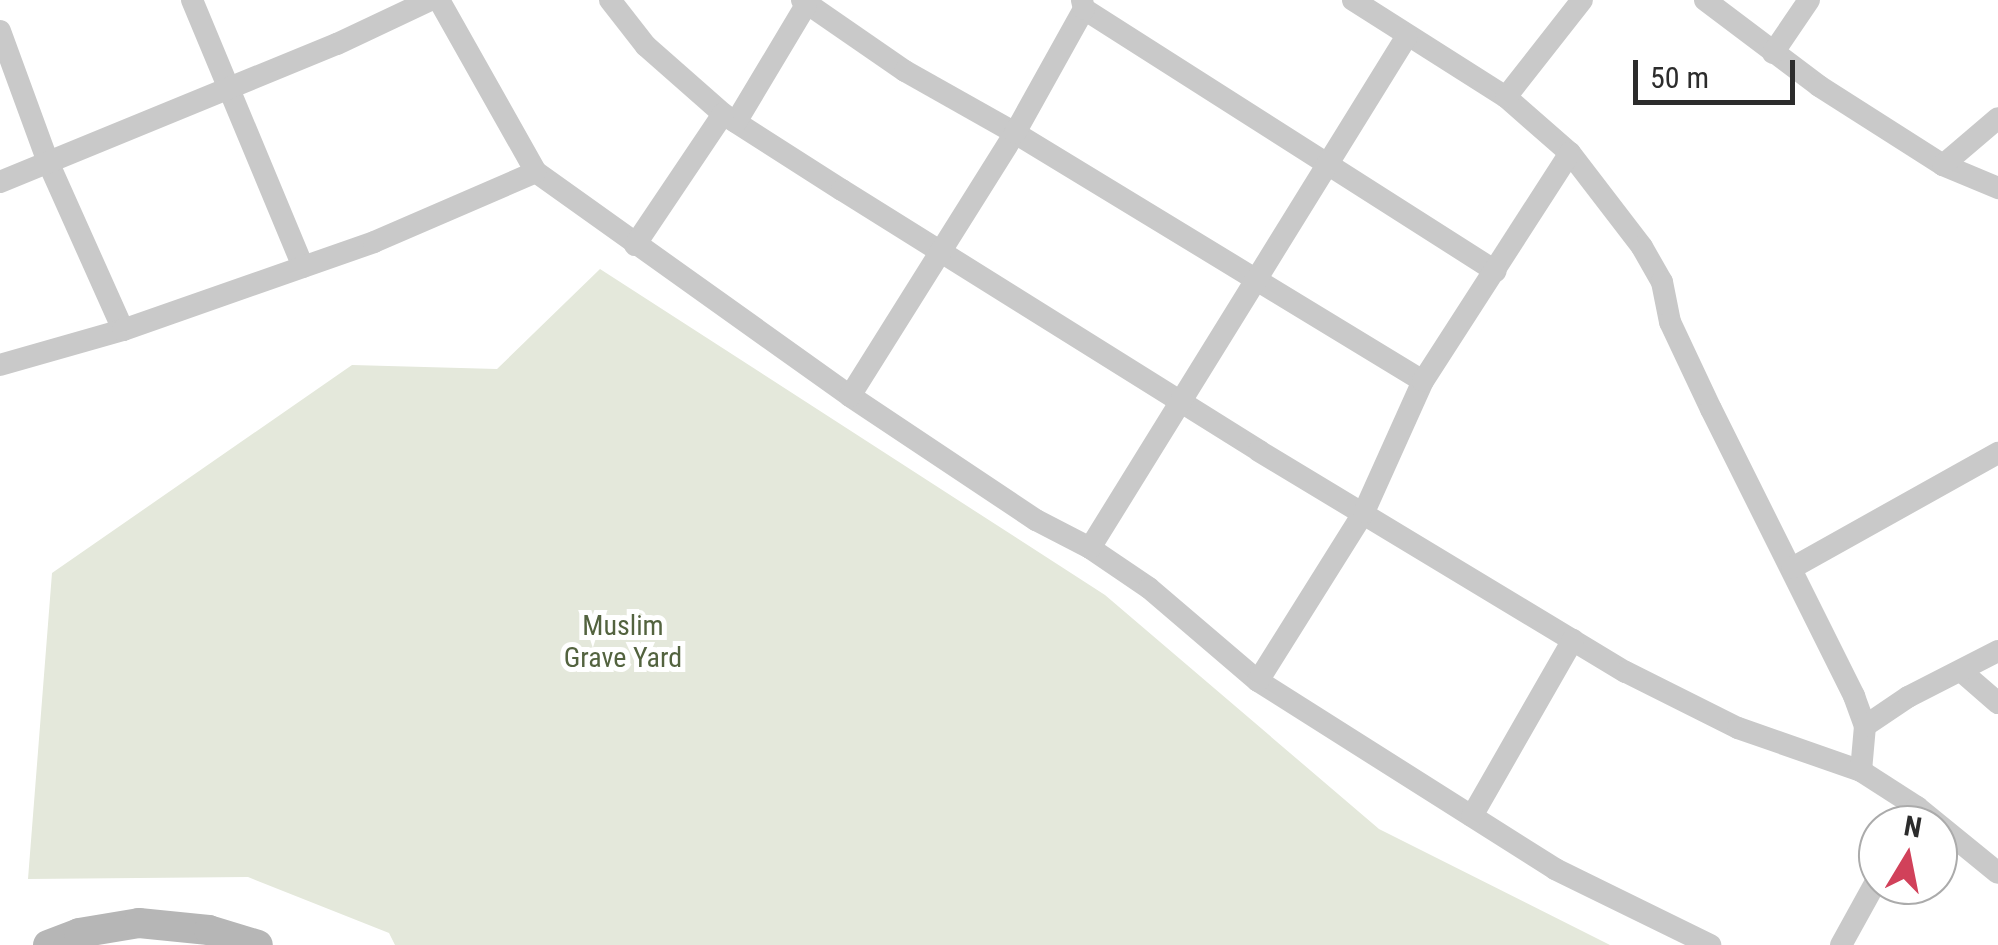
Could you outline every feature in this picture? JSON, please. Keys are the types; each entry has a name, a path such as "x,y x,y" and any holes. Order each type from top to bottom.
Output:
{"street":[{"path":"192,0 302,267"},
{"path":"0,182 430,0"},
{"path":"439,0 536,172 850,396 1036,520 1090,548 1149,588 1258,680 1612,900 1710,945"},
{"path":"610,0 646,46 730,118 1182,401 1573,640 1738,728 1861,771 1900,805"},
{"path":"1353,0 1506,97 1570,154 1642,247 1662,282 1670,322 1866,726 1861,771"},
{"path":"1506,97 1582,0"},
{"path":"1705,0 1773,53 1943,165 1998,188"},
{"path":"1773,53 1809,0"},
{"path":"635,244 730,118 804,2 905,71 1016,133 1423,380"},
{"path":"850,396 1016,133 1083,5 1496,271"},
{"path":"0,31 48,162 123,330"},
{"path":"1090,548 1407,36"},
{"path":"1943,165 1998,118"},
{"path":"1258,680 1364,512 1423,380 1570,154"},
{"path":"0,365 123,330 374,242 536,172"},
{"path":"1792,568 1998,453"},
{"path":"1472,816 1573,640"},
{"path":"1866,726 1908,696 1998,651"},
{"path":"1961,672 1998,703"},
{"path":"1958,846 1998,873"},
{"path":"1841,945 1863,905"},
{"path":"48,945 80,933 139,924 209,930 258,945"}],"green space":[{"name":"Muslim Grave Yard","path":"600,269 1105,595 1379,829 1610,945 395,945 389,933 248,877 28,879 52,573 352,365 497,369"}]}
